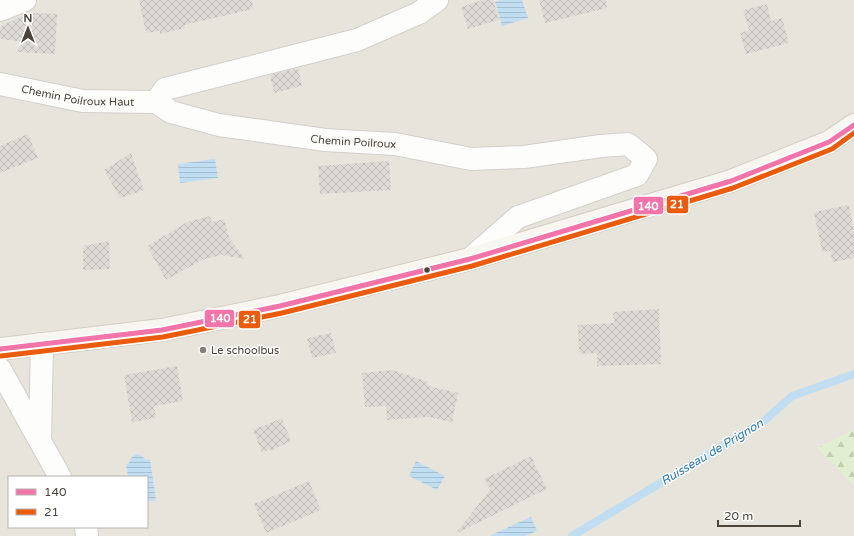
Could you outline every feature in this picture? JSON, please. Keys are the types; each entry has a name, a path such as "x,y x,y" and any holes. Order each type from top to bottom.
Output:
{"main road":[{"path":"0,349 162,330 280,306 470,259 731,181 829,142 854,126"}],"street":[{"path":"0,10 25,0"},
{"path":"156,102 164,89 357,40 419,13 437,0"},
{"name":"Chemin Poilroux Haut","path":"0,84 83,101 156,102"},
{"name":"Chemin Poilroux","path":"156,102 171,112 219,125 325,140 395,144 471,159 524,157 601,146 628,144 646,159 637,175 518,217 470,259"},
{"path":"40,441 42,344"},
{"path":"0,369 59,476"}],"shaded area":[{"path":"0,0 854,0 854,430 818,448 854,485 854,536 0,536"}],"green space":[{"path":"854,430 854,485 818,448"}],"water":[{"path":"500,0 522,0 528,18 502,26 495,2"},
{"path":"215,159 218,178 180,183 178,164"},
{"path":"136,454 141,455 146,460 150,459 156,500 148,502 148,476 128,476 126,464 129,463 131,458"},
{"path":"416,461 445,476 437,490 409,476"},
{"path":"531,517 537,531 525,536 491,535"}],"building":[{"path":"139,0 252,0 253,9 184,25 185,28 160,34 160,31 146,33"},
{"path":"482,0 493,0 499,20 468,29 461,7"},
{"path":"539,0 606,0 607,8 545,23"},
{"path":"767,4 771,21 782,18 789,43 746,54 740,33 749,30 743,10"},
{"path":"33,13 57,14 55,54 18,52 19,41 0,39 0,27 20,17"},
{"path":"298,68 302,86 274,93 270,75"},
{"path":"28,134 38,158 0,173 0,146"},
{"path":"131,153 144,190 120,198 104,170"},
{"path":"389,161 391,190 320,194 318,166"},
{"path":"849,205 854,232 854,258 833,262 830,251 822,252 814,212"},
{"path":"210,216 212,222 224,219 229,237 245,259 221,255 202,260 166,280 147,246 187,222"},
{"path":"109,241 110,269 83,270 83,246"},
{"path":"659,309 661,364 597,366 597,353 579,354 578,325 614,323 613,312"},
{"path":"331,333 336,353 312,358 307,338"},
{"path":"177,366 183,401 154,406 156,418 132,422 124,375"},
{"path":"392,370 428,382 428,386 458,393 452,422 428,417 387,420 386,406 365,407 362,373"},
{"path":"282,418 291,441 271,451 270,449 262,453 253,430"},
{"path":"531,456 547,489 455,534 490,490 484,479"},
{"path":"309,481 321,510 266,533 254,504"}],"waterway":[{"name":"Ruisseau de Prignon","path":"572,536 764,421 792,396 854,374"}],"transit line":[{"name":"140","path":"0,349 162,330 280,306 470,259 731,181 829,142 854,125"},
{"name":"21","path":"1,356 163,337 282,313 472,266 733,188 832,149 854,133"}],"place":[{"name":"Le schoolbus","path":"203,350"}]}
